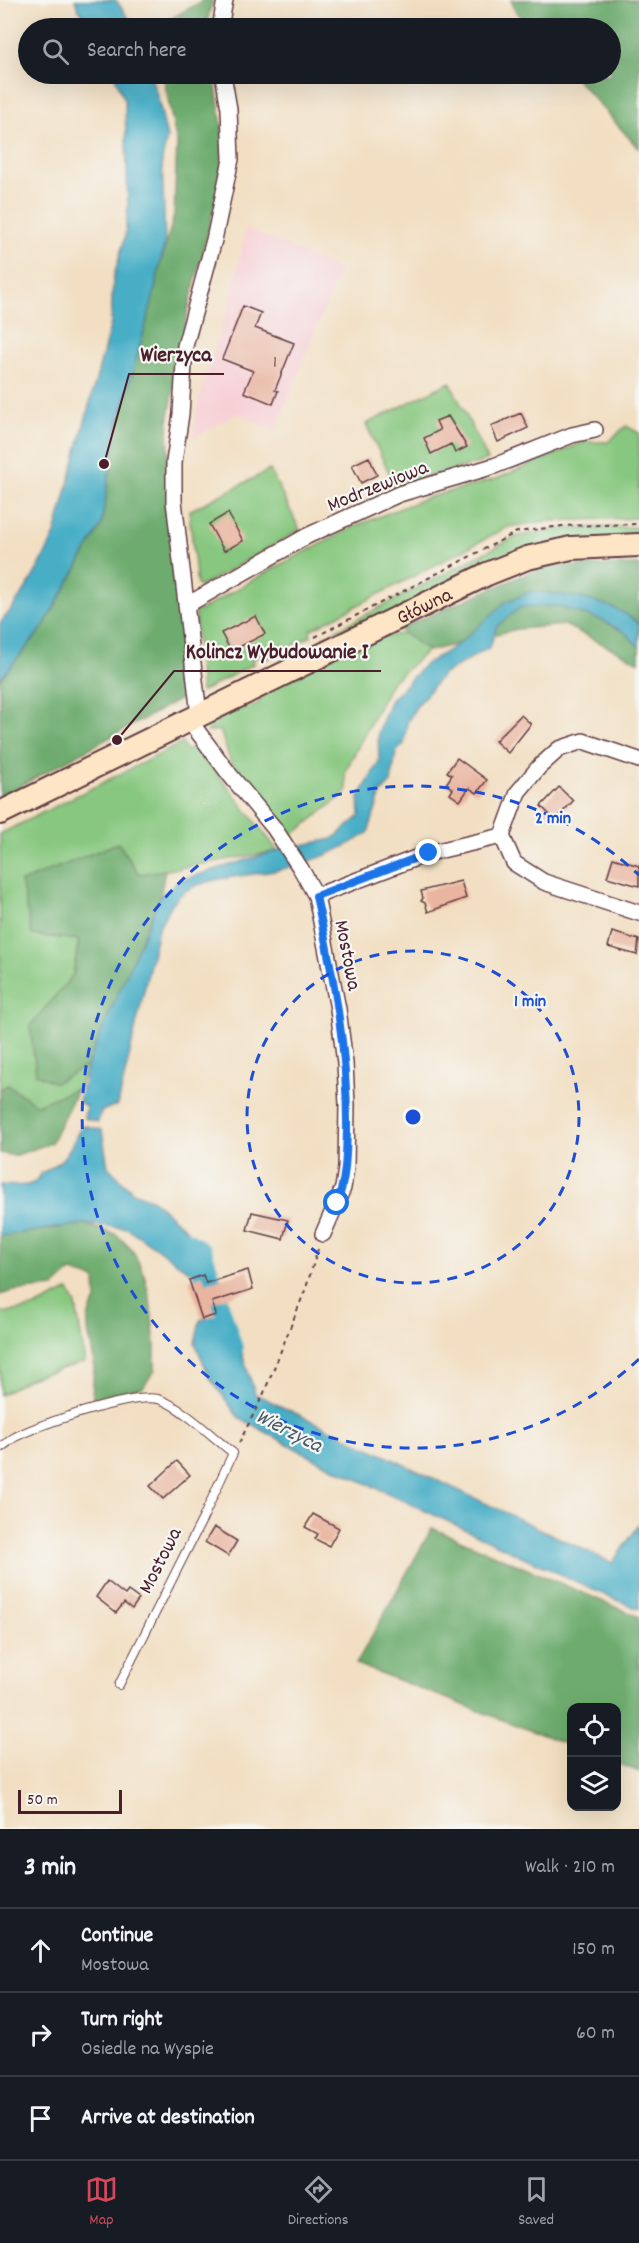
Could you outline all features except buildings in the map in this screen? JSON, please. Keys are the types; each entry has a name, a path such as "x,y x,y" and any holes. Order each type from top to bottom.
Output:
{"street":[{"path":"222,18 225,0"},
{"path":"194,717 187,605 174,501 174,462 181,414 185,346 214,240 231,159 229,109 225,84"},
{"name":"Modrzewiowa","path":"187,605 307,537 399,494 494,466 572,435 595,430"},
{"name":"Główna","path":"0,813 487,574 527,558 571,548 639,545"},
{"name":"Mostowa","path":"194,717 230,775 274,828 301,868 316,896 338,1009 345,1063 347,1105 346,1168 343,1188 323,1234"},
{"path":"639,760 583,741 559,749 539,767 518,792 502,837 514,863 544,882 639,913"},
{"path":"316,896 429,853 502,837"}],"lane":[{"path":"0,1448 15,1437 90,1410 134,1399 156,1399 170,1404 233,1453"},
{"name":"Mostowa","path":"120,1685 233,1453"}],"path":[{"path":"233,1453 264,1393 306,1288 323,1234"}],"shaded area":[{"path":"246,228 340,270 275,430 237,413 193,438 200,394 233,293"}],"green space":[{"path":"204,0 213,0 208,18 172,18"},
{"path":"511,0 639,0 639,149 581,84 621,84 621,18 523,18"},
{"path":"165,84 216,84 225,146 217,196 188,310 168,421 169,475 186,596 184,697 0,797 0,679 41,630 101,526 115,441 174,216 177,144"},
{"path":"450,382 488,460 396,487 366,424"},
{"path":"626,426 639,433 639,518 547,521 508,527 310,630 311,636 264,660 262,656 282,645 252,660 253,664 201,692 195,611 199,611 272,569 358,525 426,498 496,479 584,442 608,442"},
{"path":"270,470 300,530 200,587 197,585 189,511"},
{"path":"639,527 639,539 574,540 348,634 343,632 331,643 323,637 515,537 561,529"},
{"path":"639,565 639,662 565,625 517,629 429,651 398,629 544,566"},
{"path":"406,633 427,651 391,683 345,772 347,792 290,837 261,805 231,763 220,730 207,732 222,717 236,710 258,704 266,690 367,639"},
{"path":"182,743 186,751 196,746 278,851 139,875 79,939 73,975 30,1026 88,1063 78,1088 37,1105 8,1085 0,1090 0,834"},
{"path":"118,843 139,874 165,870 160,897 88,1065 55,1083 36,1074 30,1026 73,975 79,940 32,935 21,882"},
{"path":"7,1085 37,1105 78,1088 51,1143 14,1156 0,1153 0,1090"},
{"path":"84,1224 117,1235 133,1251 144,1274 150,1299 155,1345 155,1370 143,1387 93,1398 94,1365 88,1332 88,1317 96,1301 95,1279 71,1272 54,1287 12,1291 0,1295 0,1236"},
{"path":"69,1290 76,1305 85,1362 32,1377 0,1395 0,1313 33,1308"},
{"path":"432,1528 639,1617 639,1772 621,1765 621,1703 567,1703 567,1744 356,1664"}],"water":[{"path":"75,0 116,0 128,18 86,18 78,9"},
{"path":"118,84 153,84 167,138 162,159 165,242 152,302 116,433 101,526 41,630 0,679 0,623 31,580 55,534 111,323 113,279 125,237 128,206 125,102"},
{"path":"532,591 588,600 616,609 639,624 639,647 626,633 604,621 558,606 521,607 497,626 490,647 442,675 416,707 407,723 404,744 396,752 391,783 381,793 368,833 347,846 311,861 274,871 202,883 184,892 175,900 158,929 118,1105 101,1111 98,1122 84,1118 86,1106 79,1102 88,1063 160,897 178,881 282,849 333,839 360,816 359,798 379,761 378,733 390,701 424,665 460,643 506,602"},
{"path":"82,1125 102,1130 108,1167 133,1192 153,1200 208,1249 214,1265 189,1271 127,1228 84,1224 0,1236 0,1185 24,1185 35,1182 41,1173 62,1159"},
{"path":"216,1316 231,1318 255,1394 612,1563 639,1525 639,1609 317,1460 238,1417 210,1378 195,1343 200,1320"}],"waterway":[{"name":"Wierzyca","path":"183,1243 200,1254 230,1349"}],"place":[{"name":"Wierzyca","path":"104,464"},
{"name":"Kolincz Wybudowanie I","path":"117,740"}],"route":[{"path":"337,1203 343,1188 346,1168 345,1063 330,960 316,896 429,853"}]}
